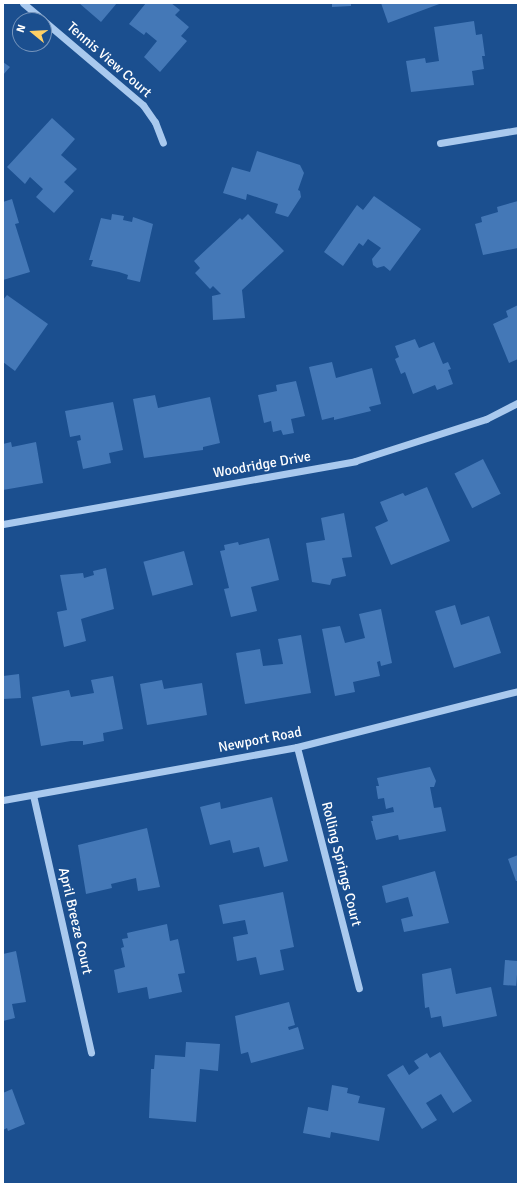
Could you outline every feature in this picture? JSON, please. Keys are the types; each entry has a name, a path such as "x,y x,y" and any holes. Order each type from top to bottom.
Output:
{"street":[{"name":"Tennis View Court","path":"23,3 33,12"},
{"name":"Tennis View Court","path":"52,29 143,105 155,122 163,143"},
{"path":"440,143 518,130"},
{"name":"Woodridge Drive","path":"3,524 355,461 486,419 518,403"},
{"name":"Newport Road","path":"3,800 297,747 518,691"},
{"name":"Rolling Springs Court","path":"297,747 359,988"},
{"name":"April Breeze Court","path":"33,795 91,1053"}],"building":[{"path":"79,3 117,3 101,22"},
{"path":"146,3 171,3 180,10 175,15 189,27 181,36 187,41 160,72 144,57 157,41 146,32 144,35 129,24"},
{"path":"332,3 351,3 351,6 332,7"},
{"path":"381,3 442,3 388,23"},
{"path":"474,21 476,35 482,34 485,56 482,56 484,69 472,71 474,85 411,92 406,61 425,58 426,63 439,61 434,27"},
{"path":"3,62 10,67 3,75"},
{"path":"52,118 75,139 61,155 77,169 64,182 74,191 54,213 36,197 43,189 30,177 25,184 7,167"},
{"path":"257,151 300,165 304,173 298,190 300,191 301,197 288,217 275,213 278,204 247,194 246,200 223,193 232,167 250,172"},
{"path":"374,196 421,229 390,271 384,266 377,268 373,265 372,259 381,248 368,239 363,246 359,243 343,266 324,252 357,205 363,210"},
{"path":"12,199 19,223 15,224 30,272 3,280 3,202"},
{"path":"518,201 518,248 483,255 475,224 482,222 481,217 498,212 497,207"},
{"path":"112,214 124,216 123,220 132,222 133,217 153,224 140,282 127,279 128,275 119,272 91,266 93,260 89,260 101,218 111,220"},
{"path":"248,214 284,251 242,290 245,318 213,320 212,296 221,294 213,286 210,289 195,273 200,268 194,261 240,218 242,220"},
{"path":"7,295 48,324 15,371 3,362 3,300"},
{"path":"518,305 518,359 509,363 493,324 508,317 506,311"},
{"path":"415,339 419,348 434,342 443,364 448,362 451,369 448,370 453,384 437,390 435,385 413,394 405,372 401,374 395,359 399,357 395,346"},
{"path":"332,362 336,378 372,368 381,404 369,407 371,411 334,420 334,417 322,420 309,367"},
{"path":"296,381 305,416 291,419 294,433 283,435 281,430 273,432 271,421 264,423 258,395 277,391 276,385"},
{"path":"155,395 158,408 210,397 220,443 203,447 203,450 144,458 133,399"},
{"path":"113,402 123,450 109,453 111,463 83,469 77,441 81,440 80,435 70,437 65,411"},
{"path":"11,442 12,447 36,442 43,483 3,490 3,444"},
{"path":"483,459 501,494 472,508 454,474"},
{"path":"427,487 450,541 391,565 375,527 388,521 380,502 403,493 405,496"},
{"path":"344,513 352,557 342,558 346,576 332,579 330,585 312,582 306,543 325,540 321,518"},
{"path":"269,538 279,580 251,587 257,611 231,617 224,589 229,588 220,551 225,550 224,545 238,542 239,545"},
{"path":"184,551 193,585 152,596 143,562"},
{"path":"106,568 114,609 81,619 86,641 64,647 57,612 67,610 60,575 83,573 84,578 94,575 93,571"},
{"path":"455,605 461,625 489,616 501,653 454,668 435,611"},
{"path":"381,609 392,663 381,666 380,661 377,662 380,676 353,682 355,692 335,696 322,629 340,626 345,643 365,638 359,614"},
{"path":"301,635 311,693 245,704 236,653 260,649 263,666 283,664 278,639"},
{"path":"19,674 21,698 3,699 3,676"},
{"path":"113,676 123,729 103,733 104,741 83,745 83,741 71,741 41,746 32,697 69,690 71,697 94,693 91,680"},
{"path":"162,680 164,689 202,683 207,715 147,725 140,684"},
{"path":"430,767 436,781 434,787 430,787 434,808 441,807 446,831 399,840 398,835 376,840 371,821 373,821 372,816 394,812 393,807 386,809 384,798 378,799 376,786 379,786 377,778"},
{"path":"272,797 288,861 264,867 259,847 233,853 230,840 210,845 200,807 220,802 221,809"},
{"path":"147,828 160,887 138,891 136,878 111,884 112,888 86,894 78,845"},
{"path":"518,855 518,881 516,881 508,859"},
{"path":"435,871 449,923 404,932 401,919 413,916 408,897 386,903 382,886"},
{"path":"283,892 294,947 280,950 284,970 260,975 256,957 237,961 233,937 248,934 245,920 223,924 219,905"},
{"path":"167,924 170,941 178,939 185,973 178,974 182,992 149,999 147,987 118,993 114,970 125,967 121,948 124,947 122,939 128,938 127,933"},
{"path":"16,951 26,1002 12,1004 15,1018 3,1021 3,954"},
{"path":"505,960 518,961 516,986 503,985"},
{"path":"451,968 456,994 491,987 497,1016 443,1027 441,1016 431,1018 429,1007 425,1008 422,974"},
{"path":"289,1002 295,1025 288,1027 289,1030 298,1027 304,1049 251,1063 248,1052 241,1054 235,1016"},
{"path":"186,1042 220,1044 218,1071 200,1069 196,1122 149,1118 151,1069 154,1069 155,1055 185,1057"},
{"path":"440,1052 472,1101 453,1113 441,1094 426,1103 437,1120 422,1129 387,1075 403,1065 409,1075 419,1068 414,1061 427,1053 430,1058"},
{"path":"332,1085 348,1088 347,1093 360,1096 358,1103 385,1108 379,1141 331,1132 330,1138 303,1133 308,1107 328,1111"},
{"path":"12,1089 25,1124 8,1131 7,1128 3,1130 3,1093"}]}
